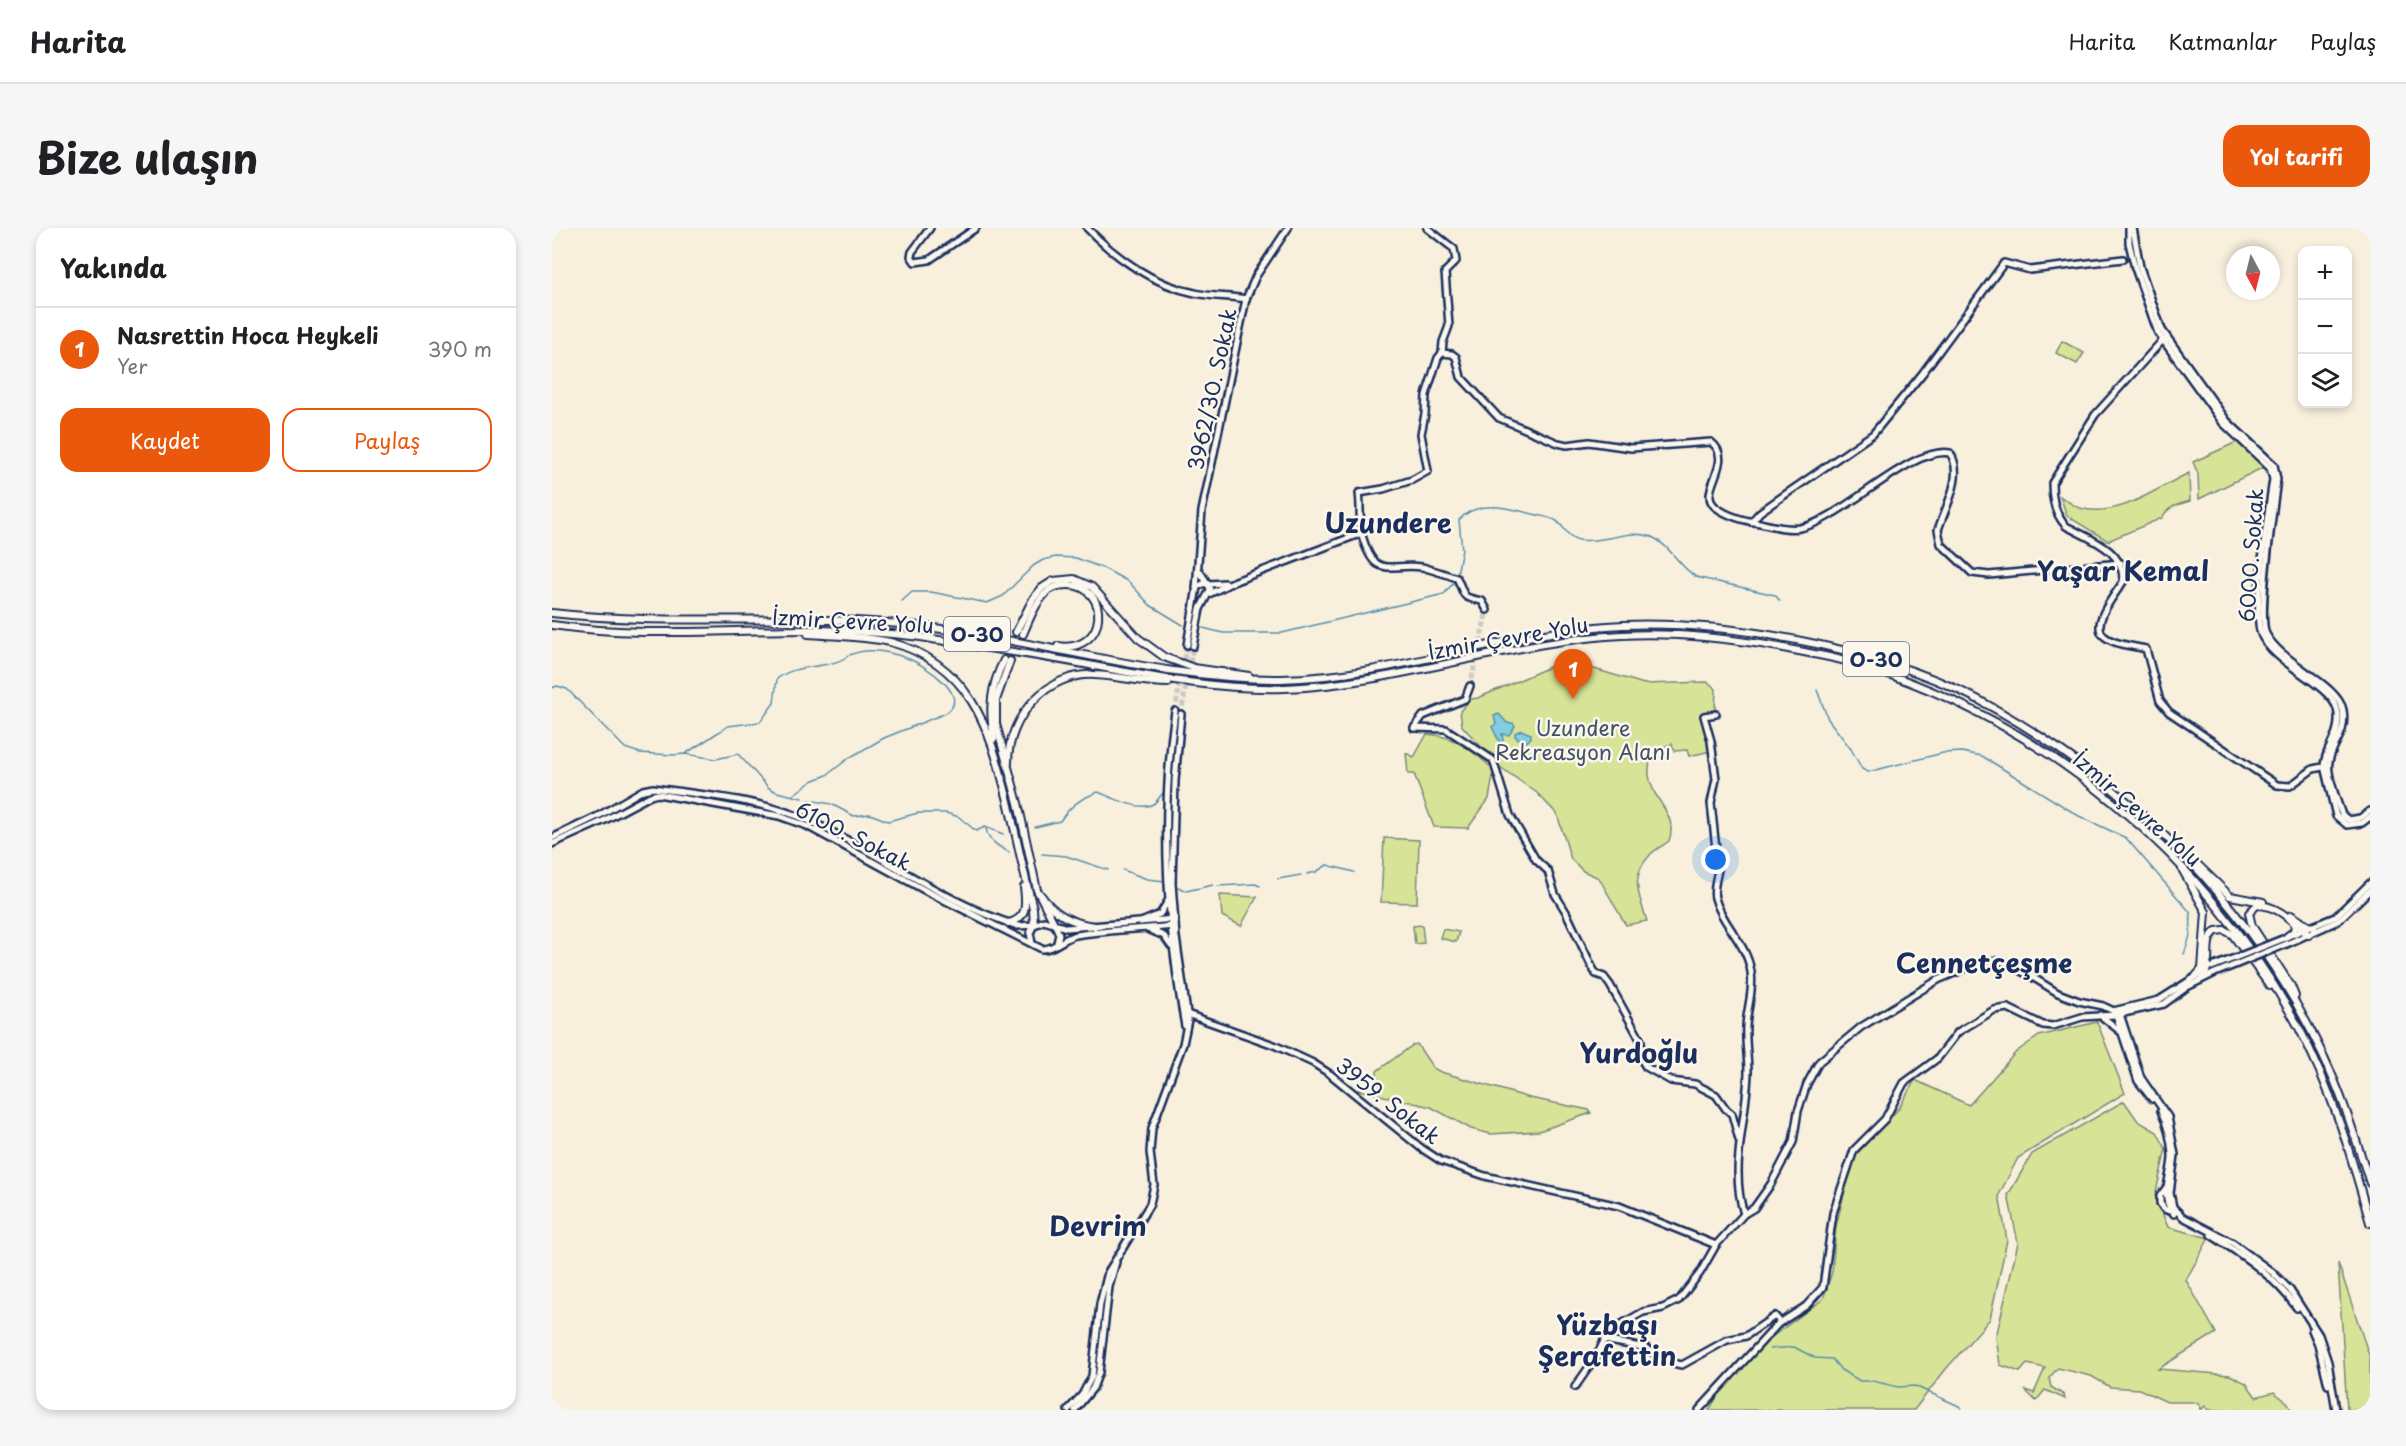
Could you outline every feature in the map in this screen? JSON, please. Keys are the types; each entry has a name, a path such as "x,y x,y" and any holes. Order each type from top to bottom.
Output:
{"highway":[{"path":"1012,640 1065,647 1081,644 1091,637 1098,624 1095,601 1087,591 1071,585 1056,586 1041,599 1019,633 1033,599 1042,588 1053,580 1074,579 1092,587 1138,638 1164,657 1186,666 1245,674 1255,678"},
{"name":"İzmir Çevre Yolu","path":"552,612 662,621 880,622 1012,640 1176,673 1214,677 1316,677 1351,673 1395,666 1532,635 1600,627 1678,626 1731,631 1800,642 1881,660 1951,687 1995,708 2078,762 2179,848 2252,935 2301,1014 2323,1054 2348,1113 2370,1184"},
{"name":"İzmir Çevre Yolu","path":"552,625 617,631 680,633 820,630 921,637 1197,684 1257,688 1322,685 1371,679 1534,644 1625,635 1740,640 1859,664 1900,678 1989,717 2062,763 2131,818 2194,878 2231,923 2263,968 2293,1018 2318,1067 2349,1147 2370,1223"},
{"path":"757,632 869,638 918,653 945,671 966,692 986,724 997,757"},
{"path":"1034,925 1033,908 997,757 990,706 994,683 1007,661 995,713 998,734 1040,901 1054,925"},
{"path":"1012,787 1008,751 1016,725 1035,698 1056,684 1081,675 1094,674 1155,683 1197,684"},
{"path":"2179,848 2230,896 2277,906 2306,931"},
{"path":"2178,864 2206,912 2209,969"},
{"path":"1008,923 1019,919 1024,912 1025,878"},
{"path":"1035,882 1043,898 1060,915 1080,924 1095,926"},
{"path":"2301,1014 2291,986 2252,926 2249,913 2253,907 2262,905 2314,927"},
{"path":"2287,940 2294,931 2296,921"},
{"path":"2199,977 2209,969 2212,934 2219,930 2228,932 2293,1018"}],"street":[{"path":"930,228 912,252 911,256 915,262 929,260 976,228"},
{"path":"1087,228 1107,247 1150,277 1172,288 1195,294 1246,299"},
{"name":"3962/30. Sokak","path":"1209,594 1200,609 1190,645 1202,511 1246,299 1256,276 1288,228"},
{"path":"1427,228 1454,249 1456,261 1445,273 1449,326 1442,353 1438,358 1426,395 1421,434 1428,471 1412,480 1383,489 1359,493 1362,533 1367,548 1377,565 1391,568 1423,567 1457,579 1463,596 1467,599 1482,601 1487,610"},
{"name":"6000. Sokak","path":"2129,228 2129,243 2135,268 2152,321 2227,421 2274,465 2277,479 2265,594 2265,631 2275,647 2337,696 2343,709 2342,735 2326,766"},
{"name":"6000. Sokak","path":"2133,228 2140,267 2157,319 2167,340"},
{"path":"1751,522 1760,512 1873,434 1922,374 2004,262 2030,270 2123,259"},
{"path":"2167,340 2161,342 2095,415 2052,483 2052,493 2061,520 2066,526 2112,551 2121,563 2123,582 2099,622 2100,631 2105,637 2146,649 2160,701 2169,712 2277,785 2290,786 2313,769 2326,766"},
{"path":"1442,353 1456,357 1461,377 1499,418 1558,443 1567,445 1589,442 1631,448 1711,442 1718,449 1721,458 1710,491 1712,502 1716,508 1751,522 1787,528 1813,524 1906,466 1926,457 1950,453 1956,471 1938,530 1938,537 1941,544 1972,573 1989,576 2121,563"},
{"path":"1233,582 1201,583 1196,589 1200,596 1209,594 1233,582 1362,533"},
{"path":"1197,568 1210,588 1209,594"},
{"path":"1470,686 1465,699 1423,716 1414,728 1446,729 1493,760 1510,814 1536,860 1548,871 1555,894 1596,975 1604,977 1610,985 1641,1041 1641,1059 1646,1067 1671,1081 1695,1084 1716,1095 1732,1114 1739,1140"},
{"path":"1173,919 1168,899 1167,801 1178,712 1173,801 1172,883 1173,919 1173,927 1174,952 1185,1013"},
{"path":"1716,714 1704,716 1711,741 1716,779 1711,803 1716,849 1719,855 1714,887 1715,898 1721,912 1744,948 1752,975 1752,992 1746,1026 1748,1079 1739,1140 1739,1182 1744,1214"},
{"path":"2326,766 2342,815 2349,820 2360,818 2370,811"},
{"path":"2326,766 2338,818 2348,825 2361,823 2370,817"},
{"name":"6100. Sokak","path":"552,838 600,815 643,790 653,788 770,811 807,826 1045,950 1074,936 1173,927"},
{"name":"6100. Sokak","path":"552,844 658,794 770,811"},
{"name":"6100. Sokak","path":"900,873 1018,926 1034,925 1044,921 1067,928 1173,919"},
{"path":"1699,1410 1780,1322 1806,1306 1823,1287 1833,1213 1854,1150 1885,1119 1904,1083 1938,1058 1958,1032 1994,1010 2008,1008 2043,1025 2053,1026 2082,1017 2117,1013 2160,1000 2209,969 2287,940 2335,917 2370,883"},
{"path":"2306,931 2338,921 2370,890"},
{"path":"1141,922 1160,914 1168,899"},
{"path":"1032,944 1030,935 1034,925"},
{"path":"1054,925 1059,934 1057,943"},
{"path":"1068,1410 1082,1395 1092,1376 1103,1288 1118,1254 1150,1203 1154,1185 1150,1152 1154,1116 1183,1044 1185,1027 1173,927"},
{"path":"1147,929 1164,936 1174,952"},
{"path":"1575,1387 1596,1357 1609,1331 1643,1312 1663,1308 1679,1300 1700,1273 1716,1245 1744,1214 1754,1208 1771,1184 1793,1142 1798,1111 1807,1084 1819,1062 1861,1027 1918,990 1958,971 1996,961 2034,978 2058,993 2117,1013"},
{"name":"3959. Sokak","path":"1185,1013 1274,1045 1313,1063 1335,1078 1421,1148 1441,1161 1485,1176 1619,1206 1716,1245"},
{"path":"2117,1013 2138,1081 2161,1111 2166,1124 2172,1155 2166,1188 2167,1203 2170,1209 2180,1219 2208,1233 2259,1267 2286,1293 2307,1320 2318,1344 2334,1410"},
{"path":"2117,1013 2141,1078 2168,1117 2175,1155 2170,1209"},
{"path":"2103,1015 2121,1032"},
{"path":"2170,1200 2173,1207 2183,1217 2233,1243 2272,1272 2290,1290 2319,1335 2328,1362 2334,1410"},
{"path":"1075,1410 1093,1388 1099,1372 1109,1287 1118,1254"},
{"path":"1604,1340 1646,1348 1668,1362 1682,1365 1726,1340 1746,1336 1775,1316 1780,1322"}],"green space":[{"path":"2062,341 2084,353 2077,364 2056,353"},
{"path":"2237,442 2264,467 2199,499 2198,474 2193,462"},
{"path":"2189,473 2190,501 2170,508 2162,518 2108,541 2067,516 2060,496 2080,508 2108,509 2136,500"},
{"name":"Uzundere Rekreasyon Alanı","path":"1554,665 1591,668 1644,684 1708,682 1716,689 1715,711 1703,713 1702,718 1711,751 1689,756 1687,750 1674,751 1672,744 1663,747 1663,750 1652,750 1649,766 1651,784 1668,815 1671,831 1669,841 1652,853 1640,871 1638,887 1647,921 1626,925 1599,878 1583,871 1571,859 1557,814 1537,793 1500,767 1462,726 1460,711 1471,699"},
{"path":"1427,734 1455,741 1494,770 1489,799 1468,828 1434,827 1414,774 1408,774 1406,753 1414,757"},
{"path":"1384,838 1419,840 1417,903 1381,902"},
{"path":"1220,895 1257,897 1241,926 1222,916"},
{"path":"1422,925 1424,943 1415,944 1413,926"},
{"path":"1443,929 1459,932 1456,942 1440,938"},
{"path":"2097,1022 2125,1093 2018,1158 1999,1195 2007,1240 1990,1319 1914,1410 1709,1410 1727,1381 1761,1345 1823,1299 1832,1272 1836,1226 1853,1158 1899,1108 1915,1080 1969,1105 2016,1052 2039,1036"},
{"path":"1417,1044 1433,1068 1441,1072 1530,1098 1589,1110 1591,1113 1539,1131 1491,1134 1471,1129 1431,1107 1358,1090 1377,1081 1377,1071"},
{"path":"2124,1101 2138,1121 2157,1132 2166,1149 2155,1196 2168,1227 2209,1238 2186,1280 2216,1333 2158,1369 2230,1375 2246,1383 2256,1397 2274,1392 2288,1403 2291,1410 2209,1410 2205,1406 2201,1410 2200,1405 2194,1402 2167,1402 2139,1389 2110,1387 2091,1376 2058,1368 2049,1378 2051,1387 2064,1395 2065,1399 2045,1390 2036,1401 2025,1390 2034,1393 2045,1368 2027,1364 2020,1372 2000,1365 1996,1337 2018,1243 2008,1195 2032,1154"},
{"path":"2338,1263 2370,1358 2370,1410 2347,1410"}],"water":[{"path":"1499,714 1507,723 1513,723 1515,726 1509,735 1502,734 1503,740 1500,743 1492,727 1496,724 1494,716"},
{"path":"1521,730 1531,734 1531,738 1525,743 1515,736 1515,733"}],"waterway":[{"path":"1457,574 1462,550 1459,520 1475,509 1494,507 1514,509 1555,520 1571,537 1579,540 1588,541 1634,534 1652,537 1664,545 1684,568 1696,577 1775,595 1780,601"},
{"path":"902,601 912,592 931,592 987,603 1003,596 1033,566 1043,560 1056,557 1076,558 1105,569 1129,582 1150,605 1183,625"},
{"path":"1203,628 1223,633 1282,633 1444,594 1454,582"},
{"path":"793,795 884,738 946,713 953,706 950,690 935,674 916,662 880,651 864,651 850,655"},
{"path":"685,754 728,726 760,722 774,703 777,679 785,674 793,670 830,664 848,656"},
{"path":"552,688 557,686 567,689 625,748 640,753 685,754 716,759 738,754 769,788 802,798"},
{"path":"1817,690 1828,719 1851,749 1862,769 1868,772 1943,753 1962,752 1982,756 2079,816 2126,838 2190,912 2190,934 2184,954"},
{"path":"1035,827 1060,821 1076,803 1098,792 1141,806 1153,804 1163,793"},
{"path":"809,800 831,804 854,816 870,814 888,821 918,813 946,813 959,817 976,831 985,827 1003,834"},
{"path":"986,828 991,840 1009,852"},
{"path":"1042,854 1066,856 1108,870"},
{"path":"1307,874 1316,872 1327,865 1354,872"},
{"path":"1123,870 1147,879 1165,881"},
{"path":"1278,879 1301,875"},
{"path":"1218,886 1255,884 1260,886"},
{"path":"1174,885 1186,891 1213,885"},
{"path":"1770,1349 1794,1347 1815,1358 1832,1359 1841,1370 1860,1381 1873,1381 1898,1387 1915,1386 1961,1407 1962,1410"}],"tunnel":[{"path":"1470,686 1487,610"},
{"path":"1004,660 1016,632"},
{"path":"1010,661 1023,634"},
{"path":"1175,711 1187,645"},
{"path":"1181,714 1193,646"}],"place":[{"name":"Nasrettin Hoca Heykeli","path":"1573,699"}],"district":[{"name":"Uzundere","path":"1388,521"},
{"name":"Yaşar Kemal","path":"2123,569"},
{"name":"Cennetçeşme","path":"1984,961"},
{"name":"Yurdoğlu","path":"1639,1051"},
{"name":"Devrim","path":"1098,1224"},
{"name":"Yüzbaşı Şerafettin","path":"1607,1338"}]}
